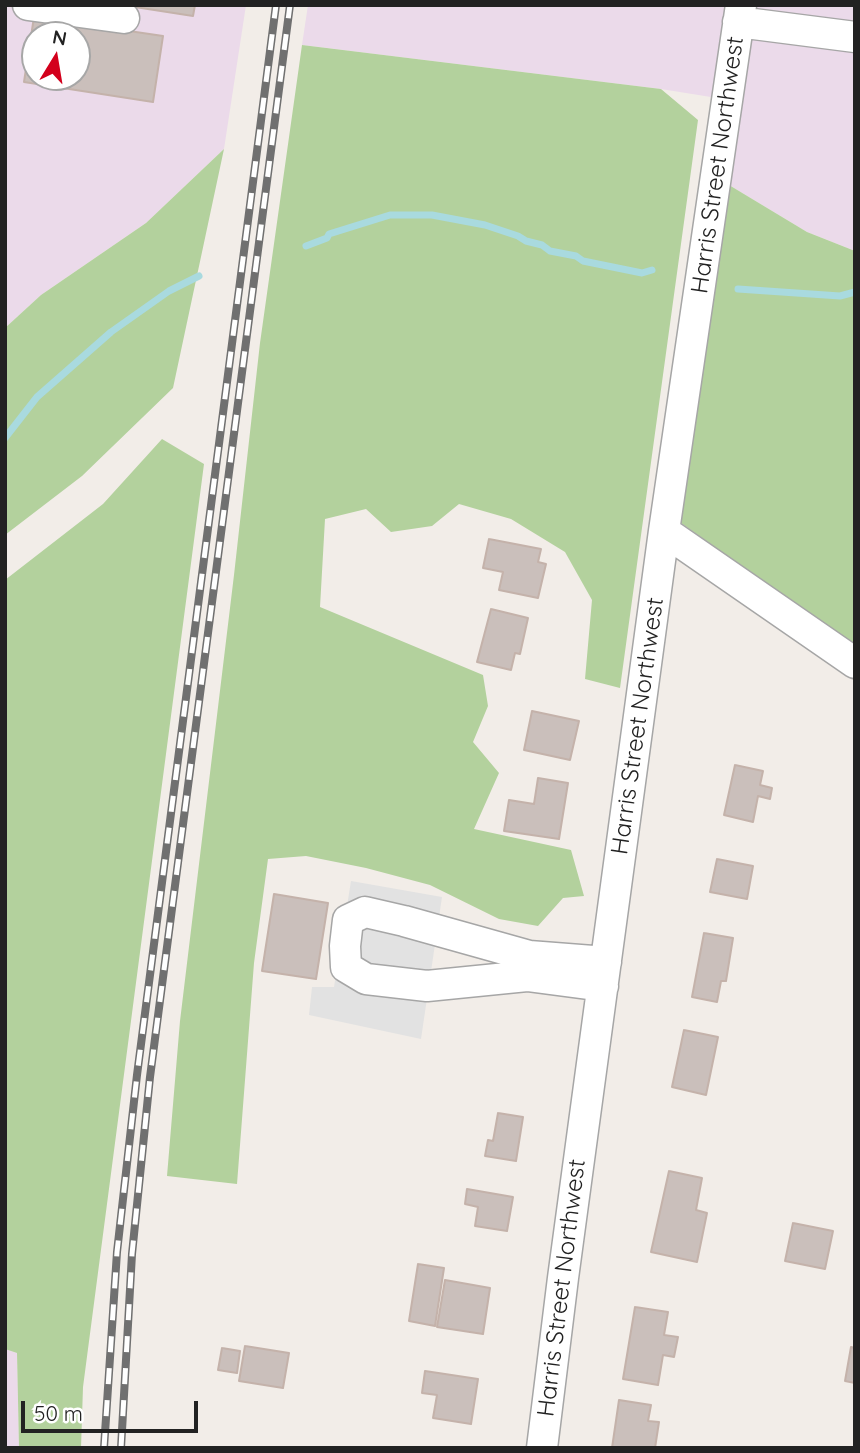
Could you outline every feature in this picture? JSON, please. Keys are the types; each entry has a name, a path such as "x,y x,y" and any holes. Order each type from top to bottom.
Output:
{"street":[{"path":"28,5 124,18"},
{"path":"740,13 855,37"},
{"name":"Harris Street Northwest","path":"542,1448 664,531 740,13"},
{"path":"664,531 855,663"},
{"path":"528,966 427,986 366,979 346,967 348,920 365,912 404,921 528,966 604,974"}],"shaded area":[{"path":"5,5 246,5 224,149 146,223 41,295 5,328"},
{"path":"308,5 855,5 855,251 807,232 729,185 742,102 661,89 302,45"},
{"path":"351,881 442,897 421,1039 309,1015 312,987 334,987"},
{"path":"5,1349 17,1353 19,1448 5,1448"}],"green space":[{"path":"302,45 661,89 698,120 620,688 585,679 592,600 565,552 511,519 459,504 432,526 391,532 366,509 325,519 320,607 483,675 488,706 473,742 499,773 474,829 571,850 584,896 563,898 538,926 499,919 430,885 366,868 306,856 268,859 254,963 237,1184 167,1176 180,1021 260,343"},
{"path":"224,149 173,388 82,476 5,535 5,328 41,295 146,223"},
{"path":"729,185 807,232 855,251 855,647 681,523"},
{"path":"162,439 204,464 83,1387 81,1448 19,1448 17,1353 5,1349 5,580 103,504"}],"building":[{"path":"122,5 195,5 193,16"},
{"path":"34,17 61,21 33,21"},
{"path":"91,25 163,36 153,102 82,91 91,91"},
{"path":"489,539 541,549 538,562 546,564 538,598 499,590 503,572 483,568"},
{"path":"491,609 528,618 520,654 515,653 511,670 477,662"},
{"path":"532,711 579,721 570,760 524,750"},
{"path":"735,765 763,771 760,785 772,788 770,799 758,796 753,822 724,815"},
{"path":"538,778 568,783 559,839 504,831 509,800 534,804"},
{"path":"717,859 753,866 747,899 710,892"},
{"path":"274,894 328,903 316,979 262,971"},
{"path":"704,933 733,938 726,981 721,981 717,1002 692,997"},
{"path":"684,1030 718,1037 706,1095 672,1087"},
{"path":"498,1113 523,1117 516,1161 485,1156 488,1140 493,1141"},
{"path":"669,1171 702,1178 696,1210 707,1213 697,1262 651,1252"},
{"path":"467,1189 513,1197 507,1231 475,1226 478,1207 465,1204"},
{"path":"793,1223 833,1231 825,1269 785,1261"},
{"path":"418,1264 444,1268 435,1326 409,1321"},
{"path":"445,1280 490,1288 483,1334 437,1327"},
{"path":"635,1307 668,1312 664,1335 678,1337 674,1357 663,1355 658,1385 623,1379"},
{"path":"245,1346 289,1353 283,1388 239,1381"},
{"path":"851,1347 855,1348 855,1383 845,1381"},
{"path":"222,1348 240,1351 237,1373 218,1370"},
{"path":"425,1371 478,1379 471,1424 433,1418 437,1395 422,1393"},
{"path":"619,1400 651,1405 648,1421 659,1422 655,1448 612,1448"}],"waterway":[{"path":"306,246 327,238 329,234 390,215 432,215 485,225 542,245 550,251 576,256 583,261 642,273 652,270"},
{"path":"5,438 37,397 111,332 169,291 199,276"},
{"path":"738,289 840,296 855,292"}],"railway":[{"path":"104,1448 117,1252 137,1075 276,5"},
{"path":"121,1448 132,1254 150,1077 290,5"}]}
